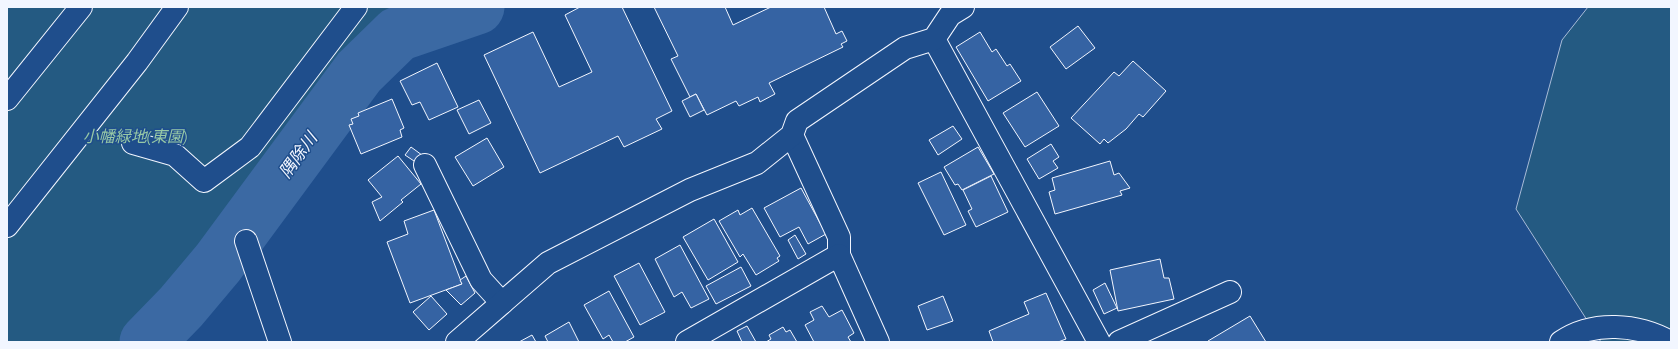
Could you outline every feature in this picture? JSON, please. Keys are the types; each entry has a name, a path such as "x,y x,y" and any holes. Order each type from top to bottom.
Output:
{"main road":[{"path":"7,99 80,7"},
{"path":"7,226 137,62 177,7"},
{"path":"457,342 548,263 690,190 757,163 792,135 797,120 905,48 934,39 950,15 963,7"},
{"path":"133,143 175,155 204,180 250,147 353,11"},
{"path":"934,39 1099,342"},
{"path":"792,135 839,237 839,255 878,342"},
{"path":"425,165 481,280 502,303"},
{"path":"246,241 280,342"},
{"path":"687,342 839,255"},
{"path":"1119,342 1230,292"},
{"path":"1562,342 1581,332 1604,327 1655,334 1670,342"}],"green space":[{"name":"小幡緑地(東園)","path":"7,7 498,7 359,55 218,239 131,342 7,342"},
{"path":"1588,7 1671,7 1671,342 1601,342 1516,209 1562,40"}],"building":[{"path":"580,7 622,7 672,111 656,119 662,129 624,147 618,136 540,173 484,55 533,32 559,87 592,72 565,15"},
{"path":"654,7 725,7 733,25 771,7 824,7 836,34 842,31 847,41 841,44 843,47 769,83 775,94 760,102 758,97 739,106 736,101 707,115 696,94 690,97 671,59 678,56"},
{"path":"1078,26 1095,48 1066,69 1050,47"},
{"path":"980,32 992,52 996,49 1007,66 1010,64 1021,81 988,101 956,47"},
{"path":"1133,61 1166,91 1143,117 1139,114 1126,129 1108,143 1104,139 1100,144 1071,118 1114,72 1119,76"},
{"path":"437,63 458,107 429,120 420,102 412,105 400,81"},
{"path":"1037,92 1059,126 1025,147 1003,113"},
{"path":"696,94 704,110 690,117 682,101"},
{"path":"392,99 404,128 400,130 402,137 361,154 349,125 353,124 351,119 359,116 358,113"},
{"path":"479,100 491,123 469,134 457,110"},
{"path":"953,126 962,139 938,155 929,140"},
{"path":"487,138 504,167 473,186 455,157"},
{"path":"1051,144 1059,157 1053,161 1058,168 1039,179 1027,159"},
{"path":"411,147 426,158 420,165 405,155"},
{"path":"978,147 994,174 962,190 958,184 955,185 944,167"},
{"path":"398,156 421,184 401,200 403,202 380,221 372,202 382,197 368,180"},
{"path":"1110,161 1114,175 1119,173 1130,188 1120,191 1122,195 1055,214 1049,192 1055,190 1052,178"},
{"path":"941,172 966,225 944,235 918,183"},
{"path":"991,176 1008,212 976,227 968,211 972,209 963,190"},
{"path":"801,188 826,234 808,244 799,227 780,237 764,208"},
{"path":"752,208 780,256 777,258 779,261 756,275 743,254 740,257 719,221 738,210 740,215"},
{"path":"434,210 462,284 410,303 387,242 408,234 404,221"},
{"path":"714,219 738,262 708,280 683,237"},
{"path":"795,235 806,254 798,259 788,240"},
{"path":"680,245 709,299 691,308 682,292 674,297 655,259"},
{"path":"1160,259 1164,278 1169,278 1174,299 1118,311 1110,270"},
{"path":"639,263 665,312 640,325 614,276"},
{"path":"741,267 751,286 716,304 706,286"},
{"path":"466,276 475,293 461,305 446,290 462,284 460,280"},
{"path":"1105,283 1117,308 1104,314 1093,290"},
{"path":"609,291 634,337 625,342 613,342 609,335 603,339 584,305"},
{"path":"1046,293 1066,339 1058,342 993,342 989,331 1029,314 1024,302"},
{"path":"431,296 447,314 429,330 413,312"},
{"path":"943,296 953,321 927,330 918,306"},
{"path":"822,306 829,317 842,310 854,333 848,337 851,342 814,342 805,325 814,320 810,312"},
{"path":"1250,316 1266,342 1208,341"},
{"path":"569,322 579,342 548,342 545,336"},
{"path":"747,326 756,342 742,342 737,331"},
{"path":"783,327 786,332 790,330 797,342 766,342 771,339 769,335"},
{"path":"532,335 536,342 519,342"}],"waterway":[{"name":"隅除川","path":"147,342 181,307 218,263 359,72 398,34 477,7"}]}
